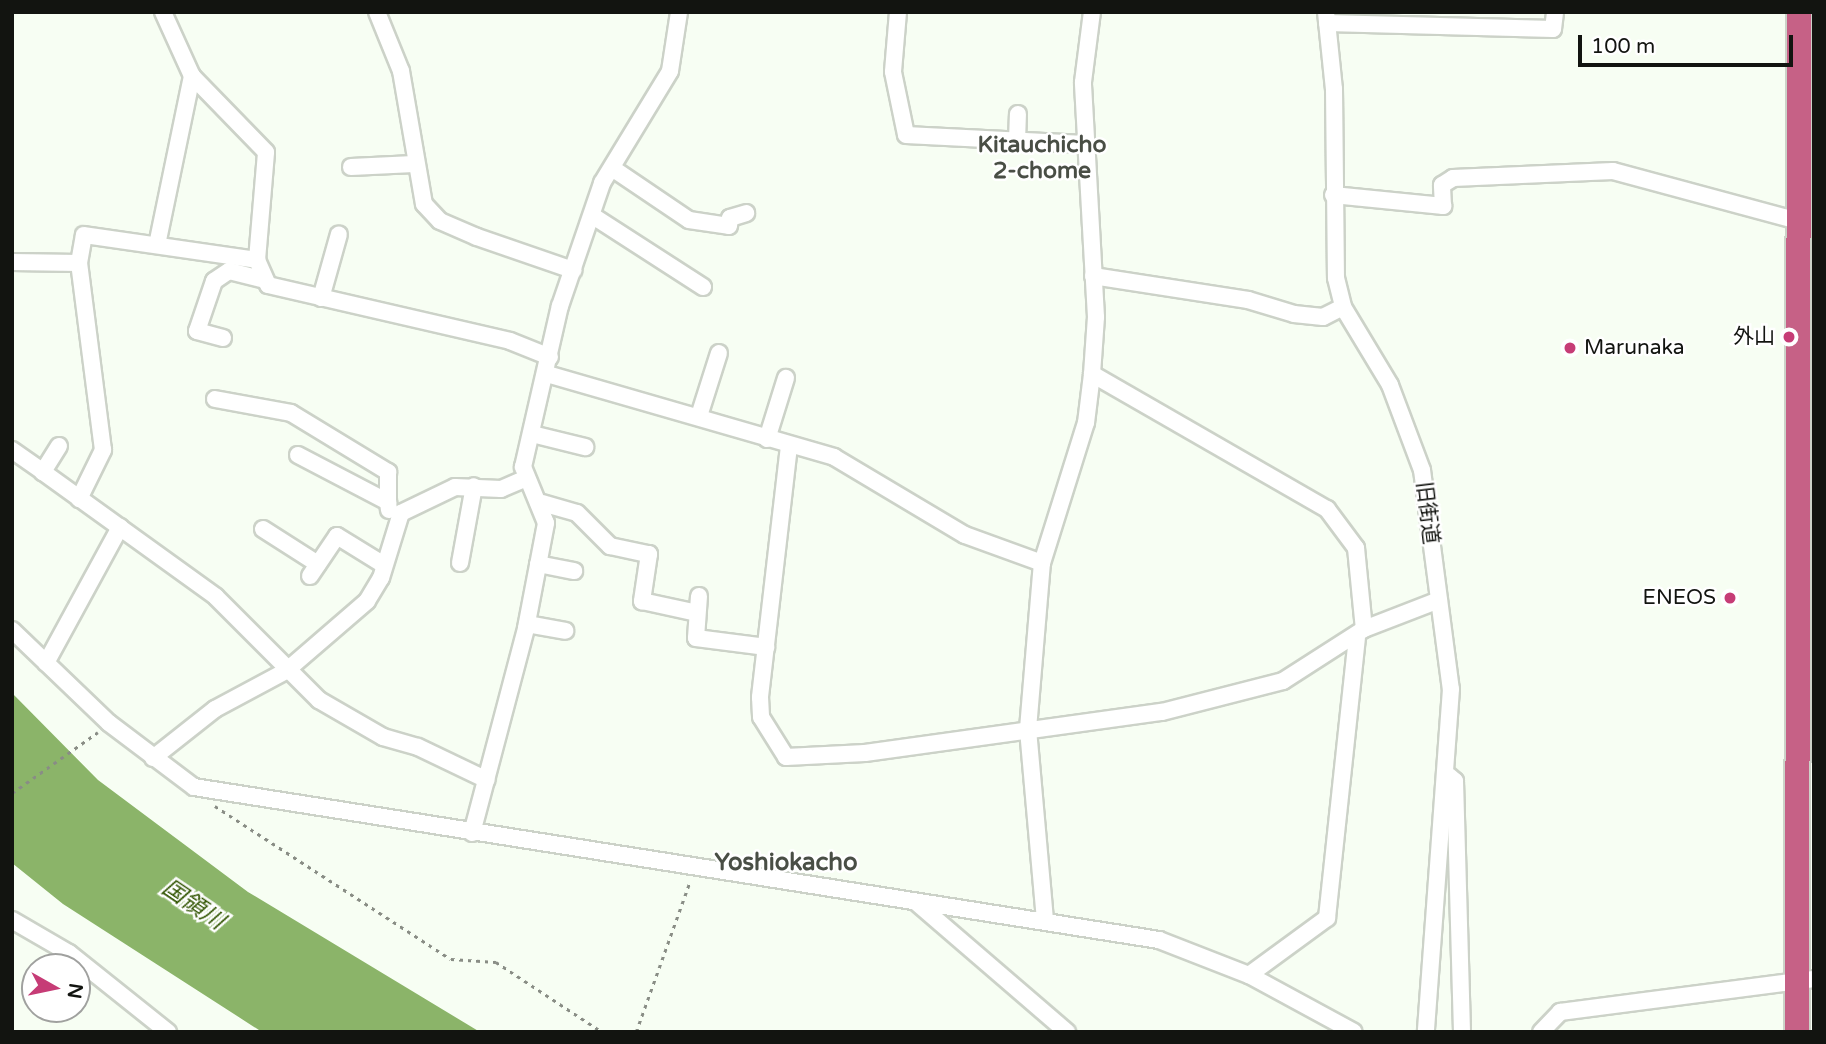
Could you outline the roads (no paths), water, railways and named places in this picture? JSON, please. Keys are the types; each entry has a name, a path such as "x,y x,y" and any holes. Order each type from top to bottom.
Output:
{"highway":[{"path":"1797,1032 1806,981 1806,549 1799,12"}],"street":[{"path":"163,12 192,76 266,152 257,260 261,279"},
{"path":"377,12 401,71 415,168 424,204 440,221 573,270"},
{"path":"679,12 670,71 615,170 602,183 573,270 548,365 524,479 542,503 577,513 610,546 649,554 642,601 698,605 696,638 766,647"},
{"path":"898,12 892,72 906,135 1085,144"},
{"path":"1045,920 1028,729 1042,563 1086,423 1092,374 1093,276 1083,82 1092,12"},
{"path":"1326,18 1553,29 1555,12"},
{"name":"旧街道","path":"1326,18 1333,195 1343,307 1390,385 1422,470 1451,689 1447,774 1426,1032"},
{"path":"157,245 192,76"},
{"path":"1017,141 1018,114"},
{"path":"352,172 415,168"},
{"path":"615,170 689,220 729,226 730,218 746,213"},
{"path":"1333,195 1443,206 1442,185 1453,178 1613,171 1803,214"},
{"path":"593,216 703,286"},
{"path":"321,298 339,234"},
{"path":"79,499 103,450 79,263 84,235 257,260"},
{"path":"12,262 79,263"},
{"path":"223,338 197,331 212,302 223,271 261,279 321,298 510,341 548,365 855,466 965,536 1042,563"},
{"path":"1093,276 1248,300 1294,314 1323,317 1343,307"},
{"path":"699,416 719,353"},
{"path":"1092,374 1326,509 1356,548 1360,633 1327,918 1249,975"},
{"path":"767,439 786,378"},
{"path":"153,758 215,709 286,671 367,601 384,565 393,522 388,502 388,472 291,413 215,399"},
{"path":"532,434 585,447"},
{"path":"43,472 59,446"},
{"path":"789,446 766,647 761,717 786,757 865,753 1162,712 1283,681 1360,633 1439,600"},
{"path":"12,450 216,597 286,671 344,719 487,780"},
{"path":"299,455 388,502"},
{"path":"393,522 455,487 501,489 524,479"},
{"path":"460,563 474,486"},
{"path":"472,833 527,624 538,564 542,503"},
{"path":"46,663 120,527"},
{"path":"264,528 314,570 337,536 384,565"},
{"path":"538,564 574,571"},
{"path":"527,624 565,631"},
{"path":"12,630 153,758 210,792 694,871 1045,920 1159,940 1249,975 1354,1032"},
{"path":"1447,774 1455,781 1462,1032"},
{"path":"917,903 1067,1032"},
{"path":"12,920 69,953 168,1032"},
{"path":"1541,1032 1560,1012 1806,981"}],"water":[{"name":"国領川","path":"12,693 98,780 248,892 480,1032 262,1032 63,904 12,863"}],"place":[{"name":"外山","path":"1789,337"},
{"name":"Marunaka","path":"1570,348"},
{"name":"ENEOS","path":"1730,598"}],"district":[{"name":"Kitauchicho 2-chome","path":"1042,158"},
{"name":"Yoshiokacho","path":"786,863"}]}
